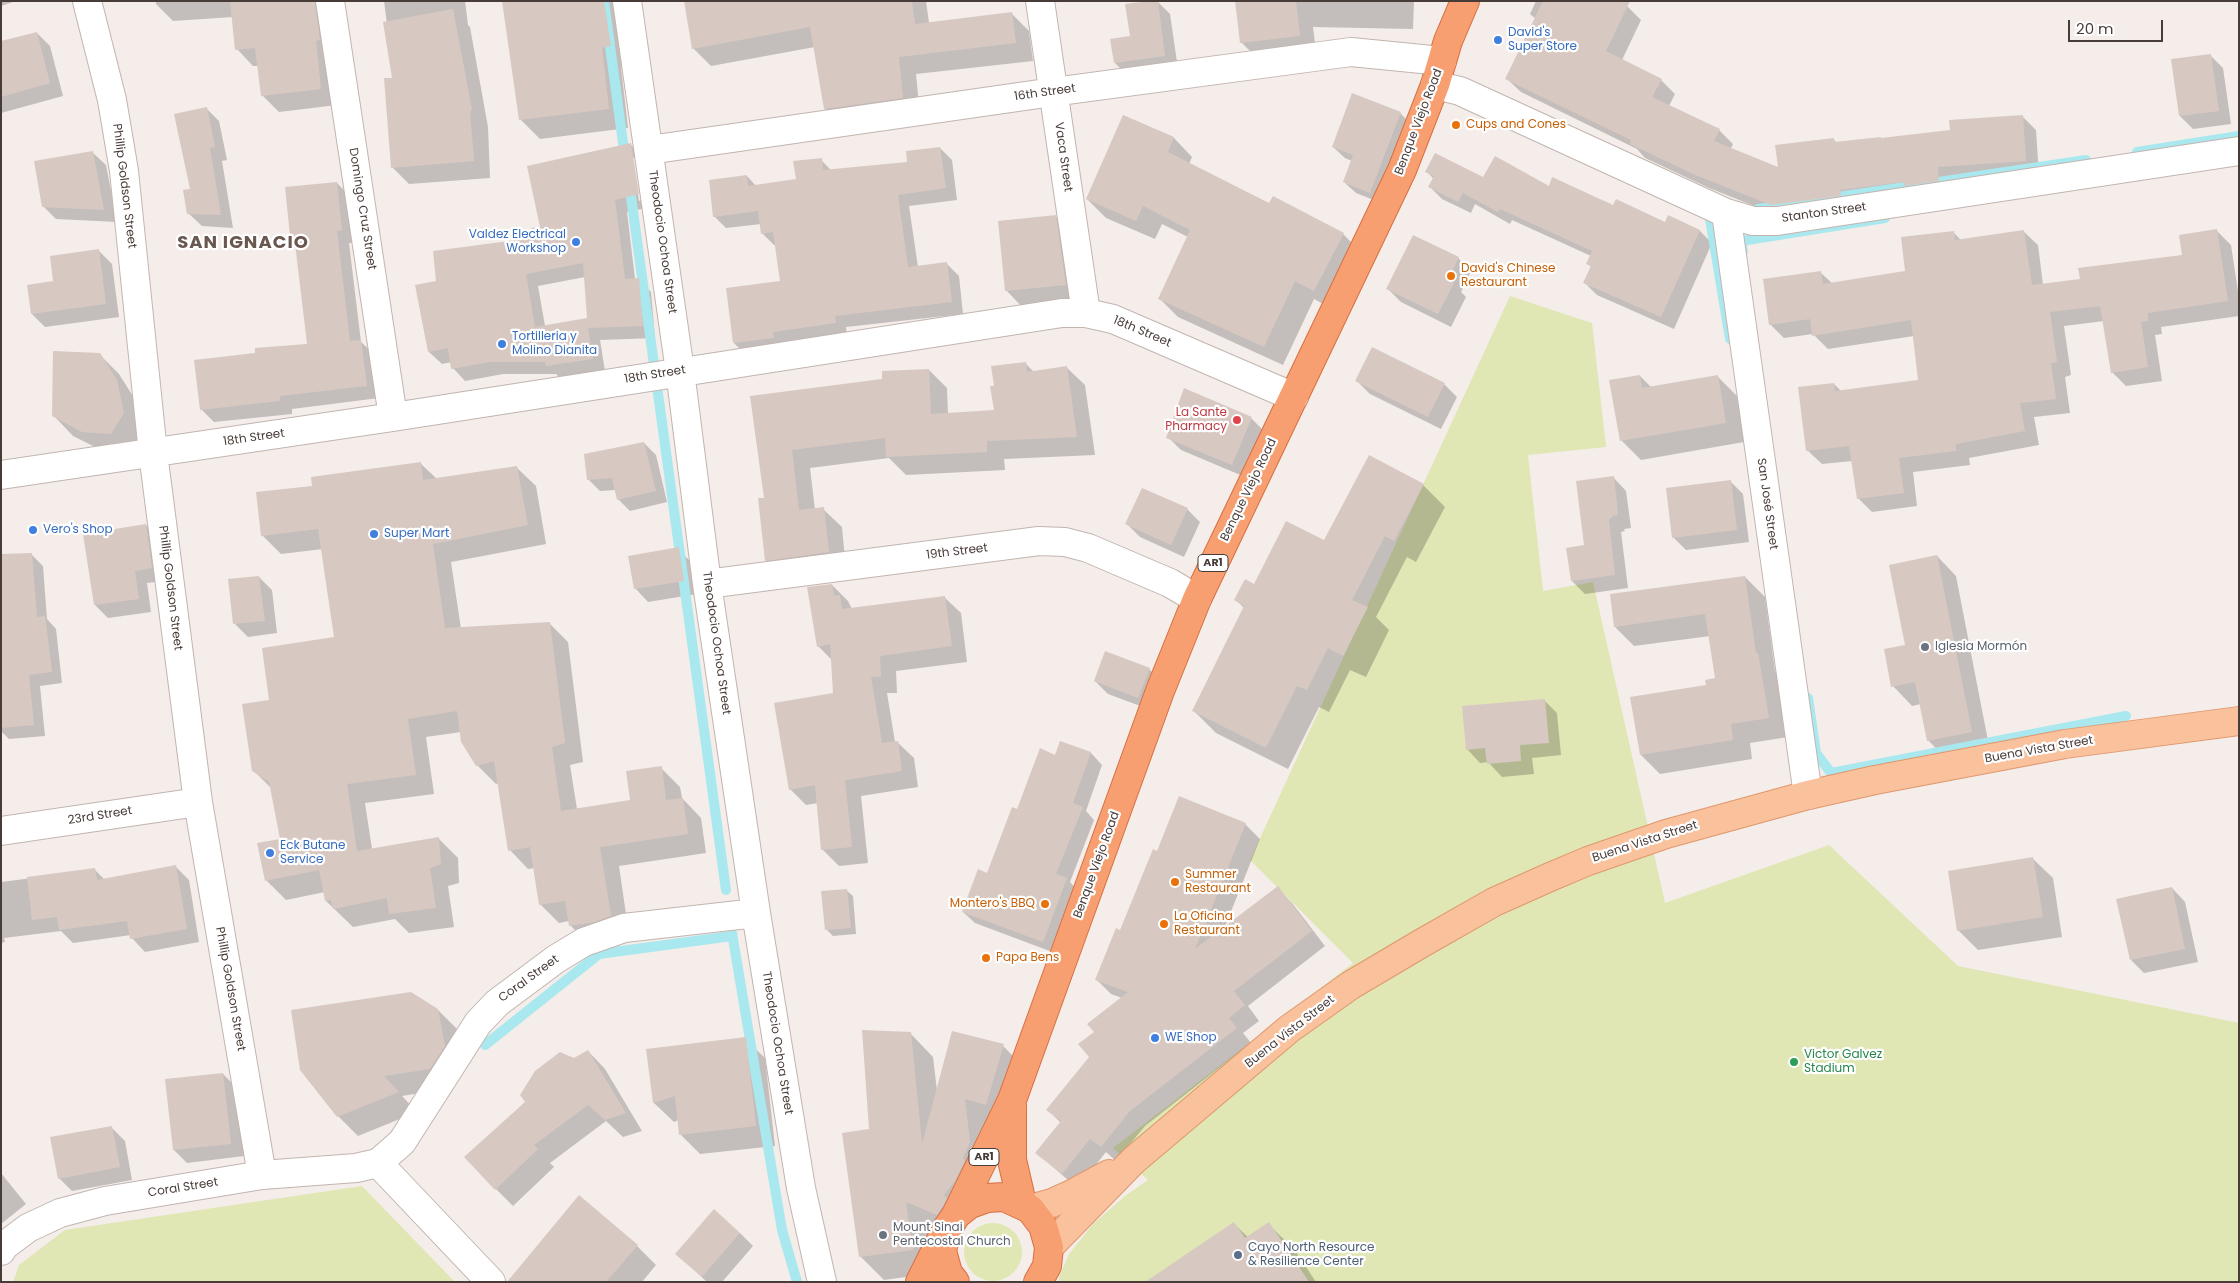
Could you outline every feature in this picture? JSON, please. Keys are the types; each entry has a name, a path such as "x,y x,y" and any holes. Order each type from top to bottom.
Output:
{"highway":[{"name":"AR1","path":"1442,62 1447,1"},
{"name":"Benque Viejo Road","path":"951,1221 1012,1100 1160,691 1197,599 1402,170 1466,1"},
{"name":"Benque Viejo Road","path":"1012,1100 1012,1160 1026,1206"},
{"path":"954,1282 948,1274 942,1251 951,1221 970,1204 986,1198 1004,1197 1026,1206 1043,1226 1046,1269"},
{"name":"AR1","path":"920,1282 951,1221"}],"main road":[{"name":"Buena Vista Street","path":"1026,1206 1052,1203 1134,1160 1305,1018 1351,985 1494,902 1588,860 1666,834 1808,795 1875,780 2064,744 2239,721"},
{"name":"Buena Vista Street","path":"1046,1269 1134,1160"}],"street":[{"name":"Phillip Goldson Street","path":"87,1 112,100 124,170 153,453 198,802 262,1175"},
{"name":"Domingo Cruz Street","path":"330,1 393,417"},
{"name":"Theodocio Ochoa Street","path":"627,1 680,371 707,584 756,913 801,1188 822,1282"},
{"name":"Vaca Street","path":"1040,1 1086,313"},
{"name":"16th Street","path":"649,150 1053,92 1351,52 1442,62"},
{"name":"Stanton Street","path":"1442,62 1460,91 1726,213 1753,221 1777,220 2239,151"},
{"name":"San José Street","path":"1726,213 1808,795"},
{"name":"18th Street","path":"1,475 393,417 1062,313 1086,313 1113,319 1294,397"},
{"name":"19th Street","path":"707,584 1039,541 1065,542 1088,548 1170,583 1197,599"},
{"name":"23rd Street","path":"1,831 198,802"},
{"name":"Coral Street","path":"1,1251 4,1246 28,1228 60,1213 105,1200 262,1175 356,1168 378,1163 402,1142 478,1023 496,1003 556,958 584,942 624,928 756,913"},
{"path":"378,1163 491,1282"}],"green space":[{"name":"Victor Galvez Stadium","path":"1510,296 1592,323 1606,447 1528,455 1543,591 1593,582 1665,903 1829,845 1958,966 2239,1023 2239,1282 1059,1282 1059,1277 1069,1254 1093,1224 1125,1196 1148,1180 1113,1148 1353,963 1250,860"},
{"path":"362,1186 455,1282 13,1282 19,1265 65,1230"},
{"path":"993,1223 1004,1225 1017,1236 1022,1252 1020,1263 1009,1276 993,1281 982,1279 969,1268 964,1252 966,1241 977,1228"}],"building":[{"path":"230,1 315,1 320,40 316,41 321,89 261,96 255,48 235,50"},
{"path":"502,1 604,1 611,46 602,48 609,109 519,120"},
{"path":"684,1 912,1 915,24 1012,12 1016,43 899,57 903,98 824,109 810,27 692,49"},
{"path":"1158,1 1165,56 1114,63 1110,39 1130,36 1125,4"},
{"path":"1235,1 1296,1 1300,36 1240,43"},
{"path":"1543,1 1630,1 1606,51 1662,79 1652,97 1720,129 1714,141 1778,167 1775,145 1834,138 1834,142 1881,138 1950,130 1949,120 2023,115 2026,161 1938,167 1939,181 1904,186 1903,182 1840,190 1841,196 1771,205 1693,174 1630,144 1631,140 1505,79"},
{"path":"453,9 472,110 470,111 474,161 391,168 384,78 392,78 383,22"},
{"path":"37,32 50,83 1,97 1,41"},
{"path":"2211,54 2219,111 2179,116 2171,59"},
{"path":"1352,93 1401,112 1370,193 1343,182 1353,155 1332,147"},
{"path":"207,107 215,147 210,148 221,215 187,214 183,190 190,189 174,114"},
{"path":"1123,115 1174,137 1168,152 1269,203 1273,196 1344,233 1314,291 1295,281 1264,347 1158,299 1190,230 1143,206 1136,221 1086,199"},
{"path":"631,143 639,194 615,200 625,279 639,278 643,326 588,328 593,359 546,366 545,362 490,362 451,369 448,348 428,352 415,285 436,281 433,251 532,238 531,228 540,227 527,166","holes":["583,263 587,318 535,327 526,274"]},
{"path":"940,147 946,188 898,195 908,267 947,262 952,302 835,316 836,323 773,332 774,338 733,343 726,288 780,281 773,232 761,234 758,211 713,217 709,180 747,175 748,186 796,179 793,161 822,158 823,170 907,162 906,151"},
{"path":"93,151 104,210 42,207 34,161"},
{"path":"1435,153 1483,177 1495,156 1549,186 1552,177 1613,205 1616,199 1665,222 1668,215 1700,230 1661,317 1583,283 1591,266 1586,264 1592,251 1500,209 1498,212 1463,193 1458,202 1428,187 1434,176 1425,172"},
{"path":"337,182 342,230 337,231 350,341 361,340 367,386 280,396 280,401 200,410 194,360 255,353 255,348 307,344 294,235 290,236 285,187"},
{"path":"1056,215 1066,285 1005,291 998,221"},
{"path":"2217,229 2228,301 2148,313 2148,321 2141,322 2148,367 2111,373 2100,306 2050,312 2057,362 2051,363 2056,399 2020,403 2025,431 1956,444 1956,451 1899,458 1904,493 1857,499 1849,446 1806,451 1798,387 1834,383 1835,391 1918,380 1911,320 1812,336 1810,319 1769,325 1763,279 1821,271 1823,284 1905,271 1901,237 1954,231 1955,240 2024,230 2032,285 2080,279 2078,268 2182,255 2179,235"},
{"path":"1413,235 1459,257 1448,280 1454,283 1438,314 1386,289"},
{"path":"99,249 106,304 31,314 27,285 53,281 50,256"},
{"path":"1372,347 1445,383 1428,417 1355,381"},
{"path":"53,351 100,353 117,380 124,413 111,434 82,432 52,416"},
{"path":"1026,362 1027,372 1067,366 1077,437 987,441 987,452 886,457 885,438 792,450 799,510 824,507 829,552 765,561 758,498 764,498 750,396 882,379 882,371 929,369 931,414 994,410 990,386 994,386 991,366"},
{"path":"1640,375 1642,388 1718,375 1726,423 1620,441 1609,380"},
{"path":"1184,388 1252,417 1232,465 1166,438"},
{"path":"644,442 656,491 617,500 612,478 587,480 584,454"},
{"path":"1369,455 1424,484 1394,541 1385,536 1352,600 1368,607 1343,656 1328,648 1307,690 1297,686 1266,748 1192,711 1244,606 1234,600 1245,579 1254,584 1286,521 1324,540"},
{"path":"421,462 423,480 517,466 528,525 433,544 445,628 550,622 565,743 552,747 561,811 630,800 626,771 662,766 666,800 683,798 688,834 600,847 611,916 595,922 569,926 565,901 539,905 530,847 508,851 494,761 476,766 461,742 457,711 408,719 416,775 347,784 357,851 439,837 441,864 430,868 436,908 389,914 387,898 333,909 331,900 325,901 319,870 265,881 257,843 280,839 269,782 252,771 242,704 269,700 262,648 334,637 318,529 261,536 256,492 312,486 311,477"},
{"path":"1614,476 1618,515 1612,516 1609,519 1615,575 1571,581 1566,548 1584,545 1576,481"},
{"path":"1731,480 1737,530 1672,538 1666,488"},
{"path":"1142,488 1188,508 1171,545 1125,524"},
{"path":"146,524 152,568 135,571 139,599 94,605 83,534"},
{"path":"679,547 684,581 634,589 628,556"},
{"path":"32,553 37,617 45,616 52,672 29,675 34,725 1,728 1,554"},
{"name":"Iglesia Mormón","path":"1937,555 1972,732 1927,741 1915,682 1891,687 1884,649 1905,645 1889,565"},
{"path":"259,576 265,621 233,624 228,579"},
{"path":"1745,576 1756,653 1758,653 1769,718 1731,724 1733,740 1640,755 1630,697 1706,685 1705,680 1715,678 1705,614 1614,627 1610,594"},
{"path":"832,584 834,596 840,595 842,609 945,596 952,646 880,656 881,677 871,677 882,743 898,741 902,771 845,780 852,847 821,850 815,785 789,790 774,703 833,693 830,644 817,647 807,587"},
{"path":"1105,651 1150,668 1138,698 1094,681"},
{"path":"1545,699 1549,743 1520,745 1521,761 1487,764 1485,748 1466,750 1462,706"},
{"path":"1060,741 1091,752 1073,803 1083,807 1056,874 1067,878 1043,942 962,912 978,869 987,873 1012,807 1017,809 1040,748 1055,755"},
{"path":"1179,796 1246,823 1195,949 1278,886 1312,931 1234,991 1245,1005 1229,1018 1237,1028 1130,1111 1101,1147 1090,1139 1062,1174 1035,1153 1061,1121 1046,1110 1089,1057 1078,1044 1094,1032 1087,1024 1128,992 1095,980 1116,928 1120,930 1153,849 1157,851"},
{"path":"2033,857 2043,917 1957,931 1948,871"},
{"path":"176,865 187,929 130,939 127,921 59,930 57,917 32,920 27,877 95,868 97,880"},
{"path":"2172,887 2185,949 2130,960 2116,899"},
{"path":"847,889 851,928 825,930 821,891"},
{"path":"411,992 438,1009 445,1046 430,1069 384,1076 399,1092 337,1117 300,1070 291,1010"},
{"path":"862,1030 911,1032 922,1144 952,1031 1004,1044 986,1105 965,1099 970,1142 963,1158 965,1160 955,1181 944,1195 947,1199 937,1215 906,1202 913,1250 859,1257 842,1133 869,1129"},
{"path":"746,1037 756,1126 679,1135 675,1096 653,1103 646,1049"},
{"path":"588,1050 626,1113 605,1120 588,1105 534,1145 538,1149 495,1190 464,1157 525,1102 520,1095 535,1071 560,1052 574,1058"},
{"path":"223,1073 231,1144 173,1150 165,1079"},
{"path":"112,1126 120,1167 58,1179 50,1137"},
{"path":"579,1195 638,1245 606,1282 507,1282"},
{"path":"714,1209 740,1233 702,1277 675,1254"},
{"name":"Cayo North Resource & Resilience Center","path":"1234,1222 1245,1238 1269,1222 1309,1282 1145,1282"}],"waterway":[{"path":"604,1 625,158"},
{"path":"2137,152 2239,136"},
{"path":"1758,209 2086,160"},
{"path":"629,182 726,890"},
{"path":"1743,251 1741,241 1885,218"},
{"path":"1710,219 1730,339"},
{"path":"1808,698 1816,753 1831,773 2126,716"},
{"path":"732,933 782,1230 797,1282"},
{"path":"485,1045 599,954 732,936"}],"place":[{"name":"David's Super Store","path":"1498,40"},
{"name":"Cups and Cones","path":"1456,125"},
{"name":"Valdez Electrical Workshop","path":"576,242"},
{"name":"David's Chinese Restaurant","path":"1451,276"},
{"name":"Tortilleria y Molino Dianita","path":"502,344"},
{"name":"La Sante Pharmacy","path":"1237,420"},
{"name":"Vero's Shop","path":"33,530"},
{"name":"Super Mart","path":"374,534"},
{"name":"Iglesia Mormón","path":"1925,647"},
{"name":"Eck Butane Service","path":"270,853"},
{"name":"Summer Restaurant","path":"1175,882"},
{"name":"Montero's BBQ","path":"1045,904"},
{"name":"La Oficina Restaurant","path":"1164,924"},
{"name":"Papa Bens","path":"986,958"},
{"name":"WE Shop","path":"1155,1038"},
{"name":"Victor Galvez Stadium","path":"1794,1062"},
{"name":"Mount Sinai Pentecostal Church","path":"883,1235"},
{"name":"Cayo North Resource & Resilience Center","path":"1238,1255"}],"district":[{"name":"SAN IGNACIO","path":"243,243"}]}
